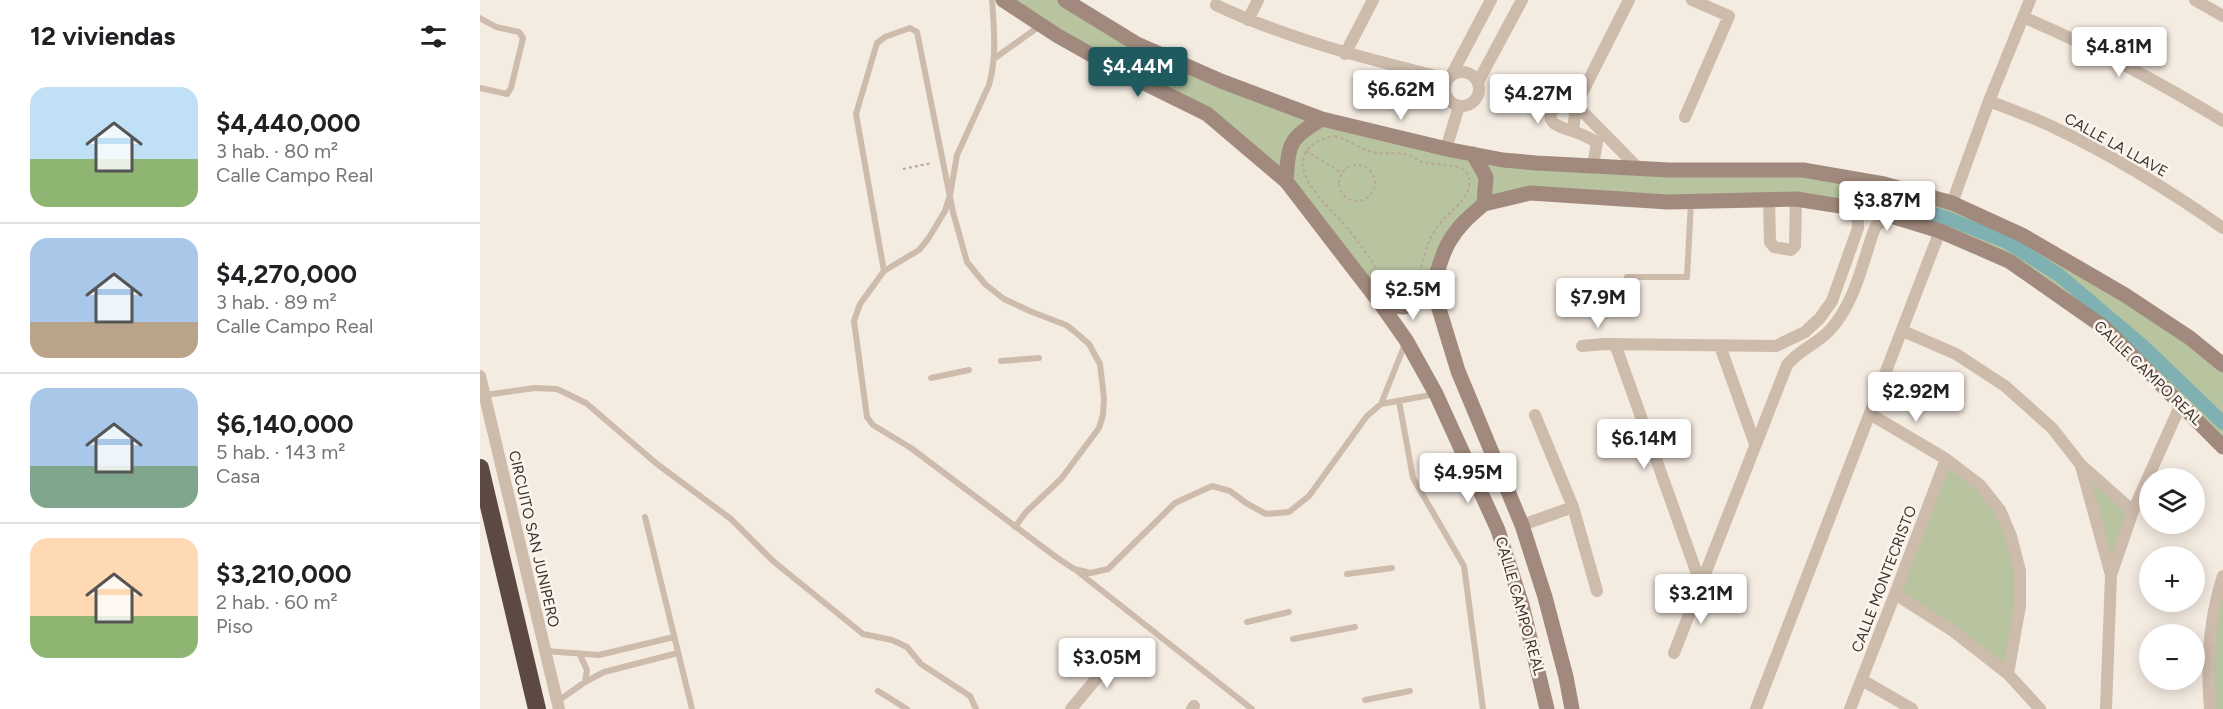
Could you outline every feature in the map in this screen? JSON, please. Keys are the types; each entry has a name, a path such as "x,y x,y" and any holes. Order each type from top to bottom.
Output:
{"highway":[{"path":"480,468 537,709"}],"street":[{"name":"CALLE CAMPO REAL","path":"1003,0 1122,72 1208,114 1286,181 1380,303 1406,340 1437,394 1498,530 1522,605 1547,709"},
{"path":"1065,0 1135,43 1221,81 1322,119 1446,149 1503,160 1639,169 1803,170 1884,184 1952,203 2022,235 2125,295 2190,338 2223,364"},
{"path":"1248,20 1258,0"},
{"path":"1345,54 1372,0"},
{"path":"1216,5 1248,20 1345,54 1450,76 1457,72 1470,73 1478,81 1479,87 1476,99 1466,106 1459,106 1449,101 1445,84 1450,76 1491,0"},
{"path":"1478,81 1522,0"},
{"path":"1573,131 1576,105 1629,0"},
{"path":"1685,117 1729,15 1692,0"},
{"path":"1952,203 1989,100 2030,0"},
{"path":"2195,0 2223,16"},
{"path":"2023,17 2085,43 2152,78 2223,121"},
{"name":"CALLE LA LLAVE","path":"1989,100 2052,126 2116,160 2181,199 2223,228"},
{"path":"1576,105 1562,104 1556,107 1551,114 1552,121 1558,128 1599,137"},
{"path":"1576,105 1599,137 1639,169"},
{"path":"1446,149 1459,106"},
{"path":"1286,181 1288,154 1292,142 1300,132 1322,119"},
{"path":"1593,166 1599,137"},
{"path":"1380,303 1402,307 1417,303 1432,289 1438,265 1448,243 1462,223 1484,204 1486,177 1473,154"},
{"name":"CALLE CAMPO REAL","path":"1484,204 1530,193 1668,202 1796,199 1890,215 1940,231 2009,261 2105,328 2223,447"},
{"path":"1770,200 1770,242 1774,247 1791,250 1795,246 1796,199"},
{"path":"1582,346 1615,344 1776,346 1805,332 1820,318 1846,266 1858,228 1858,221 1852,208"},
{"path":"1674,653 1787,365 1795,355 1813,345 1830,330 1846,308 1876,226 1890,215"},
{"path":"1756,709 1940,231"},
{"path":"1846,266 1860,271"},
{"name":"CALLE CAMPO REAL","path":"1432,289 1458,371 1522,525 1545,597 1572,709"},
{"path":"1835,292 1850,297"},
{"path":"1903,331 1956,354 2005,386 2052,428 2081,465 2133,511"},
{"path":"1615,344 1701,585"},
{"path":"1720,346 1755,444"},
{"path":"1776,346 1787,365"},
{"name":"CIRCUITO SAN JUNIPERO","path":"480,376 558,705"},
{"path":"2106,709 2111,575 2133,511 2181,404"},
{"path":"1870,414 1946,459 1980,485 2000,510 2020,571 2020,606 2008,674"},
{"path":"1534,415 1573,507 1597,591"},
{"name":"CALLE MONTECRISTO","path":"1850,709 1946,459"},
{"path":"2081,465 2111,575"},
{"path":"1522,525 1573,507"},
{"path":"2210,709 2207,674 2215,601 2223,576"},
{"path":"1895,594 1953,631 2008,674 2040,709"},
{"path":"1071,709 1120,650"},
{"path":"1862,680 1912,709"}],"lane":[{"path":"992,0 995,57 989,85 957,155 945,211 919,250 884,271 860,304 854,321 869,421 911,448 1074,569 1252,709"},
{"path":"480,18 496,27 519,32 523,38 511,88 507,93 481,89"},
{"path":"995,57 1041,25"},
{"path":"884,271 856,114 877,43 885,37 910,28 917,32 950,195 967,262 985,284 1004,299 1066,325 1089,344 1100,364 1104,398 1103,415 1099,428 1060,479 1026,512 1015,527"},
{"path":"1627,277 1687,277 1691,201"},
{"path":"1382,404 1406,340"},
{"path":"1001,361 1040,358"},
{"path":"931,378 969,370"},
{"path":"484,395 535,388 557,389 586,403 657,464 730,519 773,561 863,634 892,640 907,647 921,664 970,696 976,709"},
{"path":"1074,569 1091,573 1108,569 1175,503 1212,486 1230,490 1246,503 1266,514 1289,512 1309,496 1367,416 1382,404 1437,394"},
{"path":"1399,401 1413,478 1464,566 1483,709"},
{"path":"645,517 692,709"},
{"path":"1347,574 1392,568"},
{"path":"1247,622 1289,612"},
{"path":"1293,639 1355,627"},
{"path":"546,651 599,655 674,637"},
{"path":"558,705 585,682 604,672 678,654"},
{"path":"580,655 587,670 585,682"},
{"path":"878,691 907,709"},
{"path":"1365,700 1410,691"}],"path":[{"path":"1335,136 1371,152 1389,155 1404,154 1422,163 1447,164 1463,170 1469,178 1468,191 1435,230 1427,246 1418,279 1412,288 1397,290 1390,288 1349,230 1314,191 1304,176 1302,160 1306,150 1323,138 1335,136"},
{"path":"1292,142 1342,173"},
{"path":"903,168 944,160"},
{"path":"1354,165 1369,169 1375,182 1371,194 1361,201 1347,199 1339,187 1342,173 1354,165"}],"green space":[{"path":"1003,0 1065,0 1135,43 1322,119 1503,160 1803,170 1884,184 2022,235 2223,365 2223,447 2105,328 1968,242 1796,199 1530,193 1484,204 1462,223 1417,303 1380,303 1286,181 1207,114"},
{"path":"1946,459 2000,510 2020,571 2008,674 1895,594"},
{"path":"2081,465 2133,511 2111,575"},
{"path":"2223,576 2223,709 2210,709 2215,601"}],"waterway":[{"path":"1899,203 1949,219 2007,242 2059,275 2144,347 2223,423"}]}
